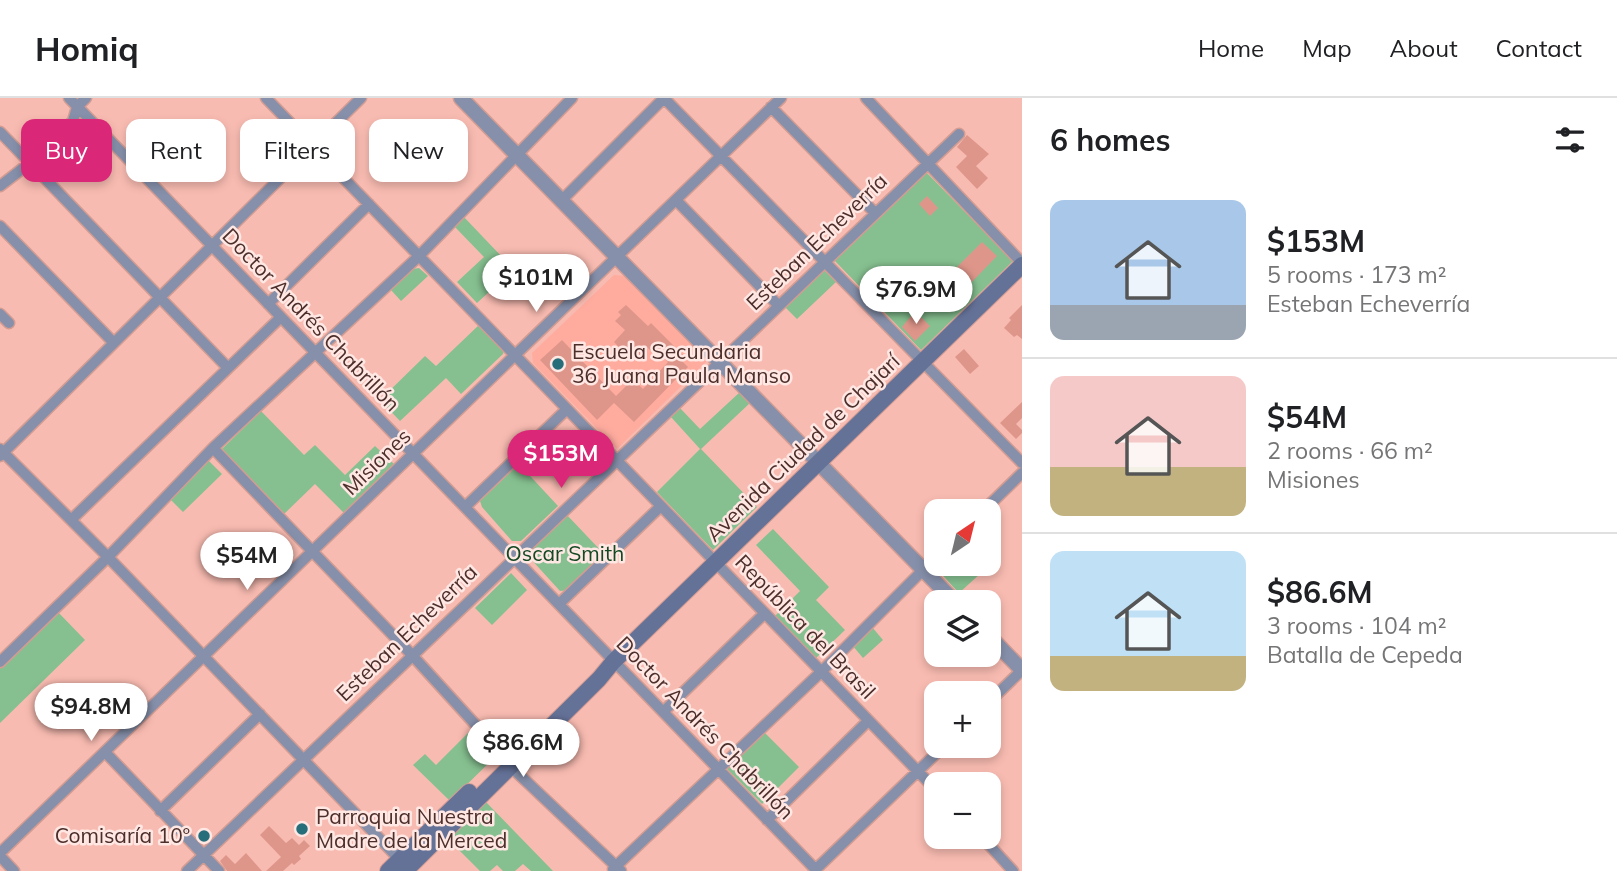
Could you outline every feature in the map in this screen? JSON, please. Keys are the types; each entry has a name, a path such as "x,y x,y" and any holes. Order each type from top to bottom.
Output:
{"main road":[{"name":"Avenida Ciudad de Chajarí","path":"402,868 508,761 599,679 613,662 1022,264"}],"street":[{"path":"73,102 86,98"},
{"name":"República del Brasil","path":"265,98 286,119"},
{"path":"340,119 361,98"},
{"path":"461,98 943,590"},
{"path":"0,662 213,448 419,256 572,98"},
{"path":"561,201 664,98 1022,463"},
{"name":"Misiones","path":"0,855 781,98"},
{"path":"866,98 1022,264"},
{"name":"Doctor Andrés Chabrillón","path":"73,102 815,870"},
{"path":"771,107 875,214"},
{"path":"0,132 21,152"},
{"name":"Esteban Echeverría","path":"187,871 959,134"},
{"path":"0,186 21,170"},
{"path":"50,182 228,368"},
{"path":"276,182 1,453 108,556 304,760 402,868"},
{"name":"República del Brasil","path":"347,182 924,777"},
{"path":"676,200 778,305"},
{"path":"268,304 369,204"},
{"path":"0,226 113,342"},
{"path":"0,314 9,323"},
{"path":"71,520 281,317"},
{"path":"465,507 567,409"},
{"path":"213,448 412,655 508,761 616,869 821,672 923,569"},
{"path":"995,499 1022,473"},
{"path":"559,604 660,506"},
{"path":"663,712 764,614"},
{"path":"1001,648 1022,670 1001,690"},
{"path":"160,811 260,714"},
{"path":"767,820 867,721"},
{"path":"105,752 219,871"},
{"path":"815,870 932,758"},
{"path":"993,849 1013,871 1022,862"},
{"path":"0,855 14,871"}],"shaded area":[{"path":"614,275 627,276 708,360 617,449 533,363 532,353"}],"green space":[{"path":"926,172 1013,261 921,350 834,260"},
{"path":"463,216 503,258 493,268 503,279 477,303 457,282 484,257 453,225"},
{"path":"419,268 428,276 401,301 391,290 413,269"},
{"path":"823,269 836,282 797,319 784,306"},
{"path":"480,324 504,349 503,354 461,394 446,378 400,421 380,400 425,356 436,366"},
{"path":"740,392 750,403 701,449 757,507 713,550 657,492 700,449 671,417 680,408 700,429"},
{"path":"261,411 304,455 315,445 345,475 375,446 394,464 344,513 315,484 284,514 221,450"},
{"path":"208,460 222,474 183,512 170,499"},
{"path":"519,464 558,506 521,541 512,541 482,507 480,501"},
{"name":"Oscar Smith","path":"566,514 605,555 569,590 560,591 529,557 527,551"},
{"path":"773,529 829,587 816,600 845,630 816,658 775,616 800,591 756,545"},
{"path":"511,573 527,590 492,625 475,608"},
{"path":"943,576 978,576 962,590 956,590"},
{"path":"56,610 85,640 0,723 0,665"},
{"path":"872,627 883,640 863,658 852,645"},
{"path":"470,731 494,758 450,801 413,765 425,754 436,765"},
{"path":"763,731 799,767 762,804 726,768"},
{"path":"485,801 553,871 531,871 523,864 515,871 503,871 497,865 490,871 480,871 447,838"}],"building":[{"path":"967,135 989,154 976,166 988,178 977,189 956,167 967,156 957,147"},
{"path":"927,196 938,208 930,216 919,204"},
{"path":"982,242 997,256 967,287 952,272"},
{"path":"626,305 648,326 651,323 683,355 679,358 688,367 634,422 614,403 597,420 540,360 562,340 616,396 633,379 643,389 668,362 655,349 652,352 647,347 640,355 634,350 627,356 614,342 625,330 615,321 621,315 618,312"},
{"path":"1022,305 1022,339 1017,335 1014,337 1004,328 1011,320 1009,318"},
{"path":"915,311 930,326 915,341 902,327"},
{"path":"964,349 979,366 970,374 955,357"},
{"path":"1022,402 1022,418 1016,424 1022,433 1016,439 1000,423"},
{"path":"269,826 286,843 292,838 299,845 304,840 310,846 299,856 301,859 283,871 266,871 281,857 260,835"},
{"path":"246,853 262,871 227,871 220,861 226,855 235,864"}],"place":[{"name":"Escuela Secundaria 36 Juana Paula Manso","path":"558,364"},
{"name":"Parroquia Nuestra Madre de la Merced","path":"302,829"},
{"name":"Comisaría 10º","path":"204,836"}]}
